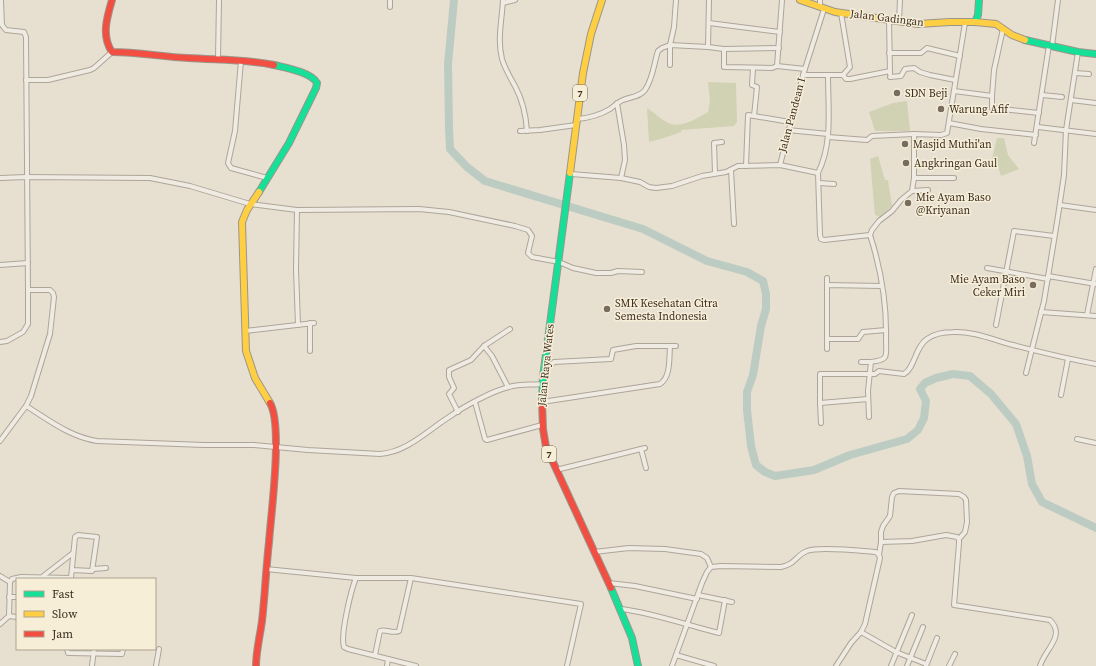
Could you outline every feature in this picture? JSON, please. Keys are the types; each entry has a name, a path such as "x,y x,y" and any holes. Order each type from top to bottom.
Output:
{"main road":[{"path":"112,0 106,33 107,44 112,52 126,51 182,58 272,64 314,78 317,83 302,116 267,178 250,204 244,216 241,228 246,351 255,378 271,404 274,412 276,446 256,666"},
{"name":"7","path":"571,174 576,122 587,52 602,0"},
{"name":"Jalan Gadingan","path":"800,0 841,13 918,24 950,22 996,24 1012,35 1025,40 1078,52 1096,54"},
{"path":"975,22 978,15 979,0"},
{"name":"Jalan Raya Wates","path":"571,174 542,384 542,425 546,446 556,470 632,638 638,666"}],"street":[{"path":"0,342 7,341 23,332 28,324 26,35 22,32 3,28 1,22 1,0"},
{"path":"218,0 218,60"},
{"path":"390,0 390,7"},
{"path":"515,0 503,2 499,42 504,66 523,103 528,131"},
{"path":"670,65 670,45 676,0"},
{"path":"708,47 709,0"},
{"path":"777,66 782,0"},
{"name":"Jalan Pandean I","path":"818,173 780,165 790,122 822,8 820,0"},
{"path":"899,21 900,0"},
{"path":"1034,143 1038,127 1058,0"},
{"path":"841,13 850,67 843,75"},
{"path":"889,20 890,78 901,76 905,69 911,68 930,75 955,80"},
{"path":"709,23 780,32"},
{"path":"788,130 865,140 872,136 914,134 943,135 946,132 949,123 965,23"},
{"path":"1003,29 994,70 992,108 1039,113"},
{"path":"520,131 540,130 576,122 597,115 611,108 617,103 641,94 649,82 658,51 670,45 724,49 779,48"},
{"path":"889,53 921,53 927,48 960,56"},
{"path":"724,49 724,67 772,68 777,66 805,69"},
{"path":"26,80 48,80 90,70 112,52"},
{"path":"1026,373 1041,312 1060,205 1064,175 1066,130 1078,52"},
{"path":"241,61 235,131 228,163 231,168 267,178"},
{"path":"753,68 752,85 757,87 754,116"},
{"path":"803,76 843,75 846,79 850,79 890,71"},
{"path":"1075,73 1089,74"},
{"path":"828,75 828,135 825,154 818,173 821,239 824,240 870,235"},
{"path":"954,91 992,96"},
{"path":"1042,95 1062,97"},
{"path":"1071,100 1096,103"},
{"path":"617,103 625,160 621,178"},
{"path":"746,166 748,115 790,122"},
{"path":"949,123 983,129 1036,135"},
{"path":"1038,127 1096,134"},
{"path":"912,191 914,178 914,134"},
{"path":"715,173 714,143 722,142"},
{"path":"571,174 621,178 640,182 649,187 656,188 672,186 715,173 731,170 738,166 780,165"},
{"path":"731,170 734,224"},
{"path":"0,178 150,178 190,186 250,204 297,210 419,209 449,212 528,230 532,236 528,254 530,256 599,273 611,273 618,271 642,272"},
{"path":"914,178 954,178"},
{"path":"819,183 834,184"},
{"path":"861,362 882,360 885,357 886,330 882,286 877,255 870,235 875,225 912,191 928,190"},
{"path":"1060,205 1096,210"},
{"path":"297,210 296,269 298,325"},
{"path":"996,325 1014,231 1054,236"},
{"path":"0,266 28,263"},
{"path":"987,268 1005,272 1094,284"},
{"path":"1087,315 1096,269"},
{"path":"827,278 827,349"},
{"path":"827,284 882,286"},
{"path":"0,441 26,406 34,387 50,334 54,297 53,293 50,290 28,290"},
{"path":"1041,312 1096,316"},
{"path":"245,331 312,323 310,351"},
{"path":"458,412 449,394 454,388 449,378 449,370 471,360 484,346 510,330"},
{"path":"827,339 858,340 863,332 886,330"},
{"path":"821,423 820,373 875,374 879,371 898,374 906,373 910,368 919,347 927,339 939,334 954,332 974,334 1068,359 1096,364"},
{"path":"484,346 492,356 508,387"},
{"path":"542,402 660,384 667,375 670,346"},
{"path":"545,366 554,362 611,359 613,350 624,347 676,346"},
{"path":"1061,395 1068,359"},
{"path":"869,417 868,399 871,362"},
{"path":"26,406 66,432 80,438 97,441 276,446 308,450 380,454 390,453 406,447 458,412 475,402 508,387 542,384"},
{"path":"820,403 868,399"},
{"path":"475,402 485,439 487,440 542,425"},
{"path":"1077,439 1096,443"},
{"path":"556,470 643,448 646,468"},
{"path":"836,666 851,643 861,632 865,624 879,555 881,532 890,516 892,497 894,493 899,491 959,494 964,497 967,508 968,522 965,532 959,539 954,605 1050,620 1056,626 1057,635 1040,666"},
{"path":"0,624 9,616 10,582 12,579 21,576 71,578 76,535 96,537 93,569"},
{"path":"881,542 912,541 946,535 954,535 959,539"},
{"path":"594,552 629,548 665,549 701,554 707,558 711,567"},
{"path":"672,666 697,597 707,572 711,567 781,567 791,565 807,551 817,549 876,552 879,555"},
{"path":"42,577 73,553"},
{"path":"72,570 90,572 93,569 106,568"},
{"path":"266,569 356,578 411,578 581,604 567,666"},
{"path":"0,576 10,582"},
{"path":"356,578 353,584 346,617 343,645 348,649 416,666"},
{"path":"375,656 380,631 400,631 411,578"},
{"path":"608,583 732,602"},
{"path":"9,597 16,597"},
{"path":"620,609 639,611 719,633 725,600"},
{"path":"891,666 912,615"},
{"path":"9,616 16,617"},
{"path":"907,666 923,627"},
{"path":"861,632 896,652 926,665 937,638"},
{"path":"156,666 159,649"},
{"path":"67,650 68,653 94,651 122,654 123,650"},
{"path":"92,666 94,651"},
{"path":"949,666 955,654"},
{"path":"676,655 701,664 714,666"},
{"path":"387,666 388,659"}],"green space":[{"path":"708,82 736,83 737,122 734,126 681,130 681,132 649,142 647,108 668,123 678,125 694,120 708,112 710,101"},
{"path":"907,101 910,131 875,131 869,112 893,103"},
{"path":"997,138 1004,138 1008,155 1019,169 1001,176 997,164 992,159"},
{"path":"878,156 885,180 888,180 892,206 880,217 875,215 870,159"}],"waterway":[{"path":"454,0 448,64 450,149 467,167 485,181 643,229 707,261 747,272 763,281 766,294 766,309 761,326 753,375 747,392 747,410 751,446 756,465 765,472 775,476 814,470 850,455 907,439 918,430 924,418 926,401 920,389 925,383 936,378 953,374 970,376 991,394 1016,424 1027,456 1032,484 1042,502 1096,528"}],"traffic: fast":[{"path":"975,22 978,15 979,0"},
{"path":"1025,40 1078,52 1096,54"},
{"path":"259,192 289,143 316,88 317,83 314,79 304,73 274,65"},
{"path":"542,401 543,377 570,173"},
{"path":"611,588 632,638 638,666"}],"traffic: slow":[{"path":"570,173 583,73 591,34 602,0"},
{"path":"800,0 835,12 918,24 950,22 996,24 1012,35 1025,40"},
{"path":"259,192 247,210 242,222 246,351 255,378 270,403"}],"traffic: jam":[{"path":"112,0 106,26 107,40 112,52 242,61 274,65"},
{"path":"542,401 543,429 546,447 611,588"},
{"path":"256,666 263,611 274,492 276,430 274,414 270,403"}],"place":[{"name":"SDN Beji","path":"897,93"},
{"name":"Warung Afif","path":"941,109"},
{"name":"Masjid Muthi'an","path":"905,144"},
{"name":"Angkringan Gaul","path":"906,163"},
{"name":"Mie Ayam Baso @Kriyanan","path":"908,203"},
{"name":"Mie Ayam Baso Ceker Miri","path":"1033,285"},
{"name":"SMK Kesehatan Citra Semesta Indonesia","path":"607,309"}]}
